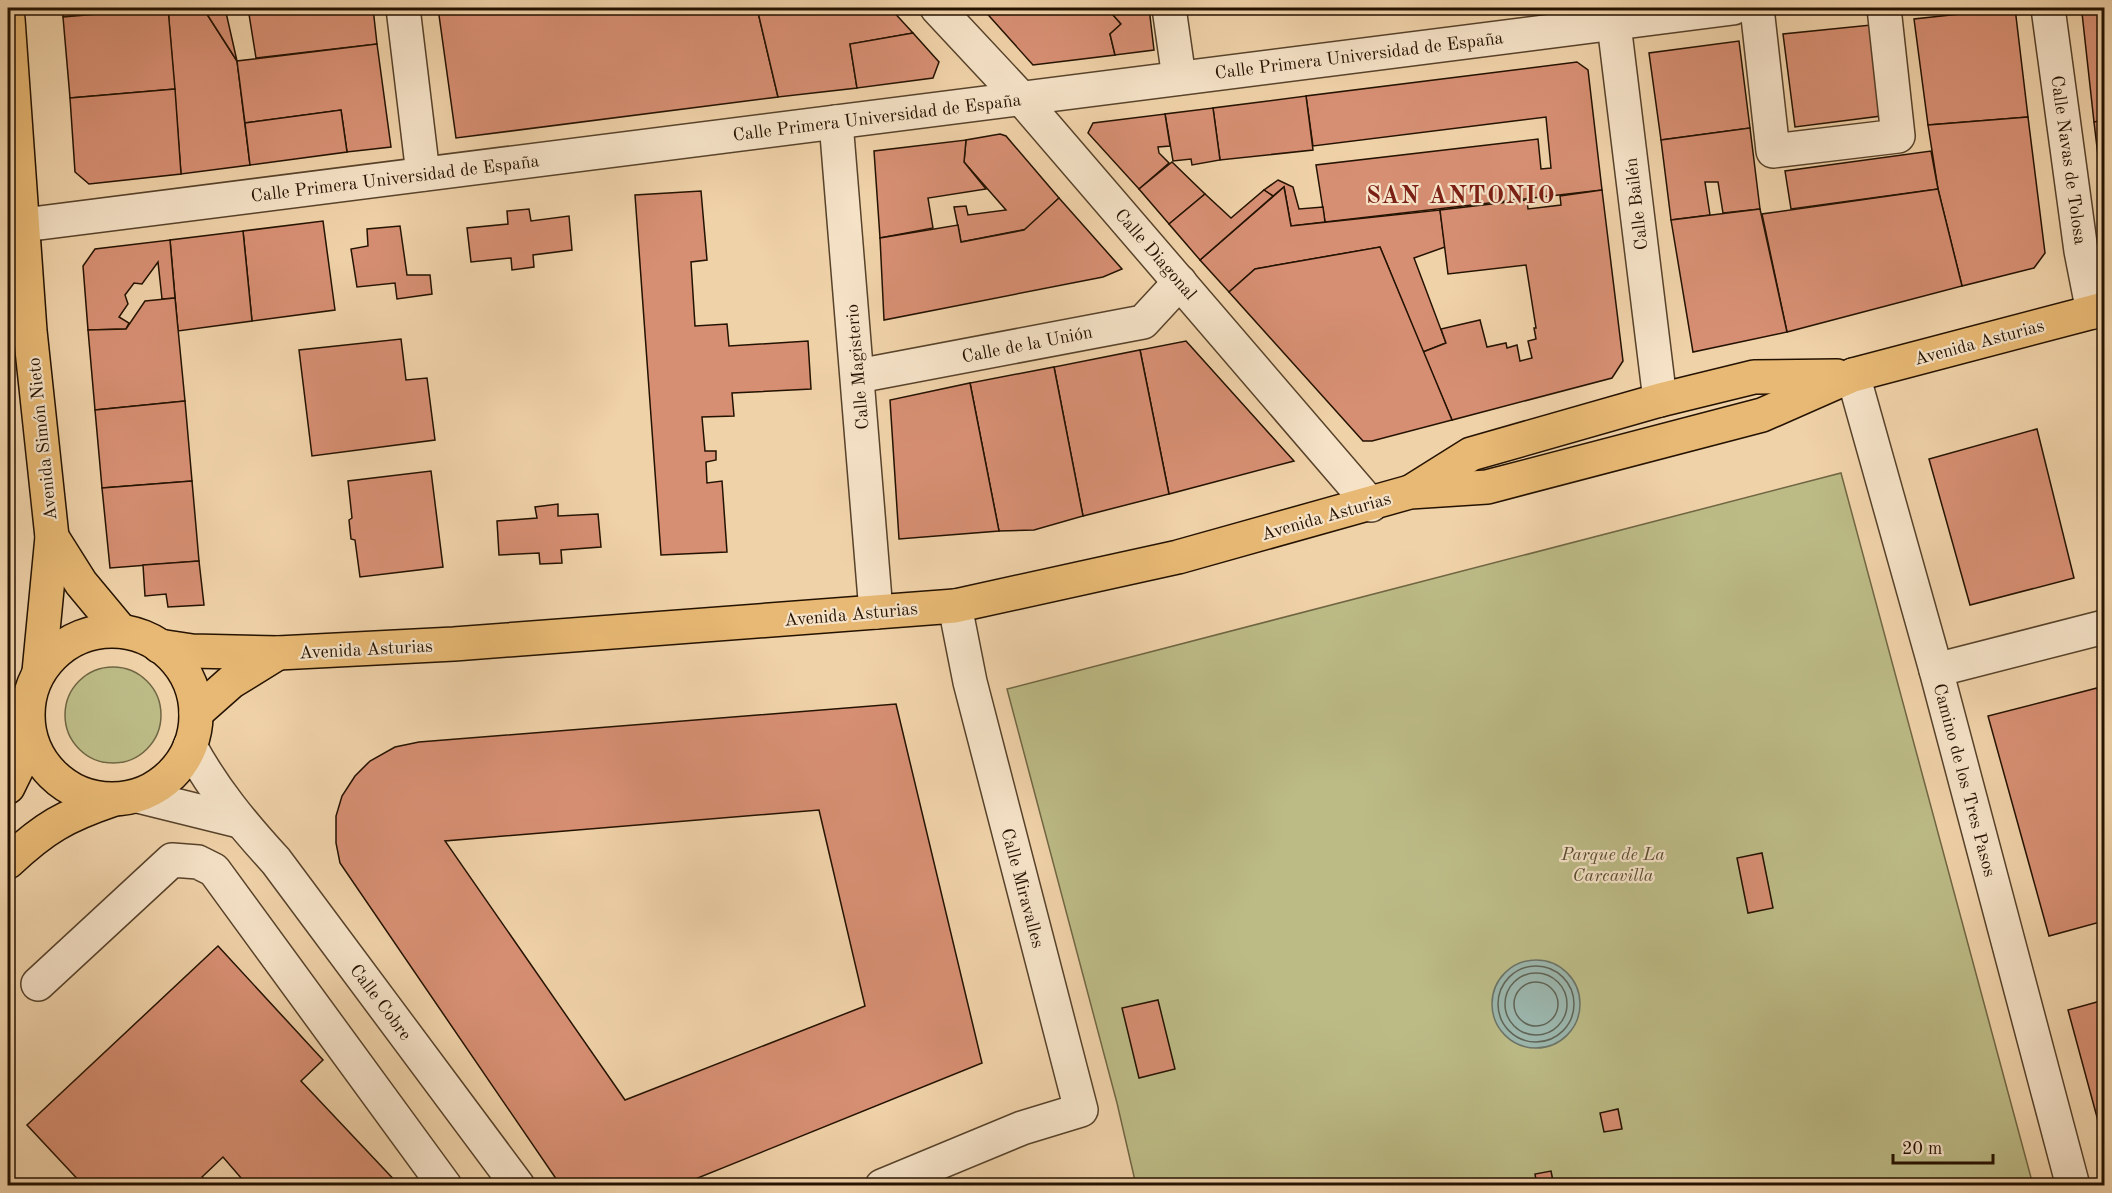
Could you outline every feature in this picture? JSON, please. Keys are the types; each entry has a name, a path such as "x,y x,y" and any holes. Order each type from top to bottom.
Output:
{"main road":[{"name":"Avenida Simón Nieto","path":"8,19 14,227 52,537 39,672"},
{"name":"Avenida Asturias","path":"1410,492 1487,487 1762,415 1853,375 2099,310"},
{"name":"Avenida Asturias","path":"159,646 192,651 278,653 454,644 955,606 1178,557 1371,505 1410,492 1471,454 1660,400 1754,377 1853,375"},
{"name":"Avenida Simón Nieto","path":"52,537 81,583 122,631"},
{"path":"8,862 46,829 71,814 125,798 159,785 178,768 190,746 196,714 193,694 186,675 174,659 159,646 141,636 122,631 97,632 74,640 54,653 39,672 30,694 27,717 31,740 43,765 61,784 86,796 125,798"},
{"path":"196,714 231,682 278,653"},
{"path":"8,787 31,740"}],"street":[{"path":"403,8 423,174"},
{"name":"Calle Diagonal","path":"937,8 1021,98 1371,505"},
{"path":"1169,8 1179,78"},
{"name":"Calle Primera Universidad de España","path":"14,227 1179,78 1613,15 1733,8"},
{"path":"1757,8 1773,151 1898,136 1884,8"},
{"name":"Calle Navas de Tolosa","path":"2048,8 2081,251 2099,310"},
{"name":"Calle Bailén","path":"1613,15 1660,400"},
{"name":"Calle Magisterio","path":"836,122 876,612"},
{"name":"Calle de la Unión","path":"858,376 1143,322 1180,282"},
{"name":"Camino de los Tres Pasos","path":"1853,375 1936,670 2073,1185"},
{"name":"Calle Miravalles","path":"882,1185 1022,1128 1081,1110 969,682 955,606"},
{"path":"1936,670 2104,627"},
{"name":"Calle Cobre","path":"190,746 203,771 239,821 276,861 518,1185"},
{"path":"125,798 239,821"},
{"path":"38,984 172,860 198,862 214,870 445,1185"}],"green space":[{"name":"Parque de La Carcavilla","path":"1841,473 2033,1185 1136,1185 1117,1103 1007,689"},
{"path":"113,667 131,671 147,681 157,697 161,715 157,733 147,749 131,759 113,763 95,759 79,749 69,733 65,715 69,697 79,681 95,671"}],"water":[{"path":"1527,960 1545,960 1561,967 1573,979 1580,995 1580,1013 1573,1029 1561,1041 1545,1048 1527,1048 1511,1041 1499,1029 1492,1013 1492,995 1499,979 1511,967"}],"building":[{"path":"63,8 100,8 101,13 63,17"},
{"path":"117,8 161,8 118,12"},
{"path":"168,8 203,8 237,61 250,165 181,174"},
{"path":"168,8 175,89 70,98 63,17"},
{"path":"203,8 225,8 237,61"},
{"path":"248,8 373,8 377,44 256,58"},
{"path":"438,8 757,8 778,97 456,138"},
{"path":"757,8 890,8 913,33 850,44 857,88 778,97"},
{"path":"982,8 1107,8 1121,24 1110,34 1115,55 1033,65"},
{"path":"1107,8 1149,8 1154,50 1115,55 1110,34 1121,24"},
{"path":"2015,8 2028,117 1928,125 1914,19"},
{"path":"2086,8 2104,8 2104,120 2094,122 2082,13"},
{"path":"1871,25 1881,116 1795,127 1783,34"},
{"path":"913,33 939,62 933,78 857,88 850,44"},
{"path":"1739,41 1750,128 1661,140 1649,53"},
{"path":"377,44 391,147 347,152 341,110 245,123 237,61"},
{"path":"1577,62 1588,70 1602,190 1325,222 1316,165 1538,139 1541,169 1551,168 1546,117 1313,146 1306,96"},
{"path":"175,89 181,174 89,184 75,172 70,98"},
{"path":"1306,96 1313,150 1220,160 1213,108"},
{"path":"1213,108 1220,160 1192,165 1191,159 1173,161 1165,114"},
{"path":"341,110 347,152 250,165 245,123"},
{"path":"1165,114 1170,146 1158,147 1159,153 1169,163 1139,189 1088,133 1093,123"},
{"path":"2028,117 2045,253 2034,268 1962,286 1938,189 1928,125"},
{"path":"2104,120 2104,206 2094,122"},
{"path":"1750,128 1760,209 1723,213 1718,182 1705,182 1710,215 1671,220 1661,140"},
{"path":"1000,134 1006,136 1059,198 1027,229 961,242 954,207 966,206 968,215 1006,210 964,162 966,140"},
{"path":"966,140 964,162 986,189 928,198 933,228 880,238 874,151"},
{"path":"1931,151 1938,189 1791,209 1785,171"},
{"path":"1172,162 1205,194 1169,224 1139,189"},
{"path":"1278,180 1293,187 1299,209 1323,207 1325,222 1291,226 1284,187 1273,196 1264,190"},
{"path":"1284,187 1291,226 1440,210 1445,247 1414,258 1446,343 1423,352 1380,247 1255,269 1229,292 1200,260"},
{"path":"1938,189 1962,286 1787,332 1762,214"},
{"path":"1264,190 1273,196 1200,260 1169,224 1205,194 1231,218"},
{"path":"1602,190 1623,361 1612,378 1452,420 1423,352 1446,343 1441,329 1480,320 1487,347 1506,343 1507,348 1517,345 1520,361 1532,358 1528,341 1536,339 1534,328 1536,328 1526,265 1448,274 1440,210 1527,200 1528,209 1561,205 1560,196"},
{"path":"701,191 707,260 691,262 695,326 727,324 729,346 808,341 811,389 732,393 734,416 702,417 705,451 716,451 716,460 706,462 707,483 722,481 727,552 661,555 635,195"},
{"path":"1059,198 1122,269 1103,277 884,320 880,238 958,225 961,242 1024,230"},
{"path":"529,209 531,221 569,216 572,250 533,255 534,267 512,270 511,258 471,262 467,228 508,224 507,211"},
{"path":"1760,209 1787,332 1693,352 1671,220"},
{"path":"323,221 335,310 252,321 243,231"},
{"path":"400,226 407,275 430,275 432,294 397,299 395,283 357,287 351,249 368,246 367,229"},
{"path":"243,231 252,321 178,331 170,240"},
{"path":"170,240 175,298 162,299 158,262 142,284 134,283 125,295 128,304 119,317 129,323 126,329 88,330 83,266 95,249"},
{"path":"1380,247 1452,420 1372,441 1363,441 1229,292 1255,269"},
{"path":"175,298 185,401 95,410 88,330 126,329 145,301"},
{"path":"401,339 406,380 427,378 435,440 312,456 299,350"},
{"path":"1186,341 1294,461 1169,494 1140,350"},
{"path":"1140,350 1169,494 1083,516 1054,367"},
{"path":"1054,367 1083,516 1034,530 999,531 970,383"},
{"path":"970,383 999,531 899,539 890,400"},
{"path":"185,401 192,481 102,488 95,410"},
{"path":"2037,429 2074,578 1970,605 1929,459"},
{"path":"431,471 443,567 360,577 355,540 351,539 349,520 352,518 348,481"},
{"path":"192,481 199,561 110,568 102,488"},
{"path":"558,504 558,516 598,514 601,547 561,550 562,563 540,564 539,553 499,555 497,521 537,518 535,507"},
{"path":"199,561 204,605 168,607 166,594 145,596 143,565"},
{"path":"2097,688 2104,714 2104,921 2049,936 1988,716"},
{"path":"896,704 982,1063 678,1186 561,1186 340,863 336,843 336,816 342,796 355,776 370,761 395,747 419,742","holes":["819,810 865,1006 625,1100 445,841"]},
{"path":"1762,853 1773,908 1748,913 1737,858"},
{"path":"218,946 323,1060 301,1081 400,1186 248,1186 223,1157 202,1177 211,1186 84,1186 27,1125"},
{"path":"1158,1000 1175,1069 1139,1078 1122,1008"},
{"path":"2104,1000 2104,1143 2068,1010"},
{"path":"1618,1109 1622,1129 1604,1132 1600,1113"},
{"path":"1551,1171 1554,1186 1537,1186 1535,1174"}],"district":[{"name":"SAN ANTONIO","path":"1461,195"}]}
